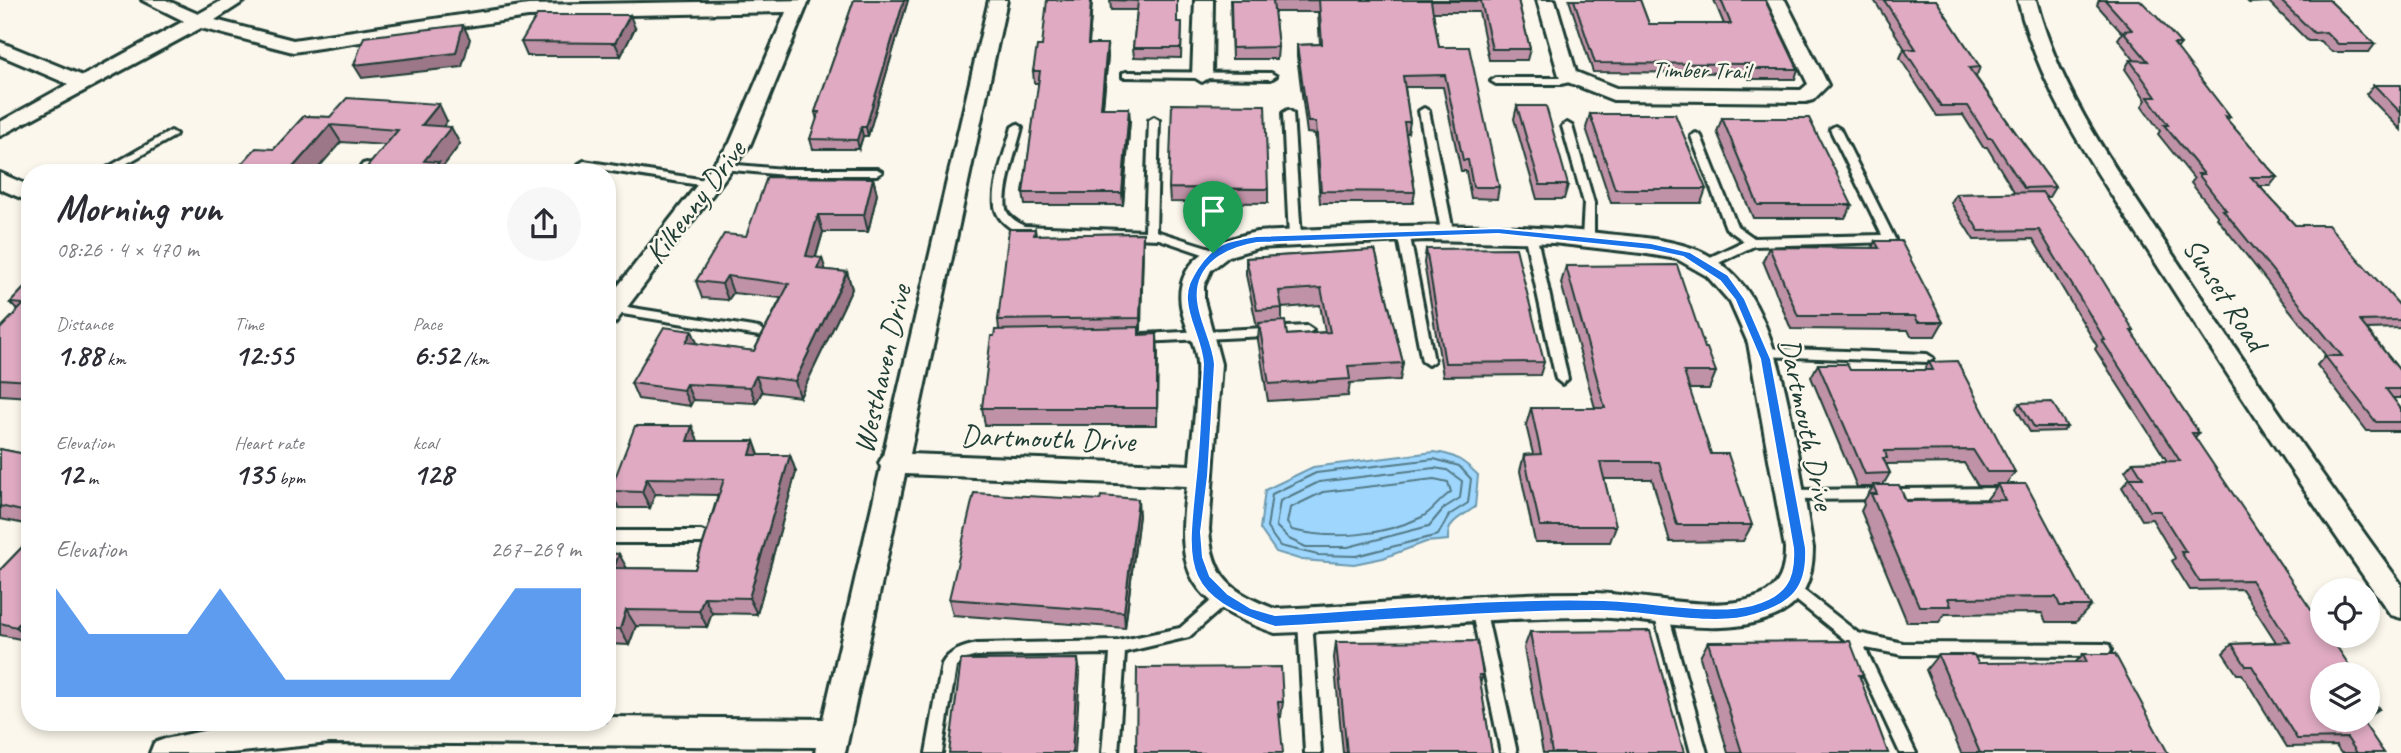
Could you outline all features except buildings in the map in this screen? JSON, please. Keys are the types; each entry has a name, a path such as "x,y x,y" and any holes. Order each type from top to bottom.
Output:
{"street":[{"path":"151,0 199,21 243,35 293,46 528,11 799,3"},
{"path":"0,130 237,0"},
{"name":"Westhaven Drive","path":"832,743 892,463 998,0"},
{"path":"1202,76 1204,0"},
{"path":"1546,0 1567,75 1575,78"},
{"name":"Timber Trail","path":"1575,78 1613,94 1806,96 1818,85 1776,0"},
{"name":"Sunset Road","path":"2027,0 2046,58 2128,203 2230,360 2401,606"},
{"name":"Kilkenny Drive","path":"616,300 726,167 749,128 799,3"},
{"path":"0,48 84,85"},
{"path":"0,180 21,190"},
{"name":"Dartmouth Drive","path":"1213,253 1233,244 1295,238 1447,231 1530,233 1651,247 1686,254 1706,264 1724,278 1740,299 1762,352 1790,495 1801,572 1792,589"},
{"path":"1213,253 1194,283 1192,302 1205,337 1209,364 1202,476 1194,532 1196,557 1205,579 1224,598 1247,612 1275,621 1478,608 1604,605 1726,614 1752,611 1774,602 1792,589"},
{"name":"Dartmouth Drive","path":"892,463 1202,476"},
{"path":"165,753 245,736 292,731"},
{"path":"544,731 832,743"}],"lane":[{"path":"1126,75 1271,76"},
{"path":"1496,81 1561,81 1575,78"},
{"path":"1424,111 1447,231"},
{"path":"1288,113 1295,238"},
{"path":"1150,235 1154,121"},
{"path":"1567,126 1589,203 1588,239"},
{"path":"1017,127 1002,195 1001,211 1010,223 1022,230 1150,235 1213,253"},
{"path":"1706,264 1752,242 1889,239 1835,130"},
{"path":"119,164 171,134"},
{"path":"1696,136 1732,228 1752,242"},
{"path":"726,167 783,172 877,172"},
{"path":"616,169 712,184"},
{"path":"1403,232 1428,361"},
{"path":"1530,233 1562,379"},
{"path":"616,306 759,332"},
{"path":"1135,338 1307,331"},
{"path":"1762,352 1927,358"},
{"path":"1790,495 2014,493"},
{"path":"616,537 701,537"},
{"path":"1792,589 1854,639 1908,753"},
{"path":"934,753 949,664 961,654 977,650 1118,647 1184,632 1224,598"},
{"path":"1478,608 1508,753"},
{"path":"1660,609 1699,753"},
{"path":"1305,620 1313,753"},
{"path":"1854,639 1903,649 2104,650"},
{"path":"1110,753 1118,647"}],"water":[{"path":"1434,452 1458,459 1478,475 1475,507 1452,524 1448,540 1426,542 1383,558 1354,564 1302,560 1276,552 1260,529 1265,490 1313,467"}],"route":[{"path":"1498,231 1651,247 1686,254 1706,264 1724,278 1740,299 1754,327 1765,359 1799,548 1801,572 1792,589 1774,602 1752,611 1726,614 1604,605 1478,608 1275,621 1247,612 1224,598 1205,579 1196,557 1194,532 1202,476 1209,364 1208,346 1192,302 1194,283 1202,266 1213,253 1233,244 1257,240 1414,232 1498,231"}]}
